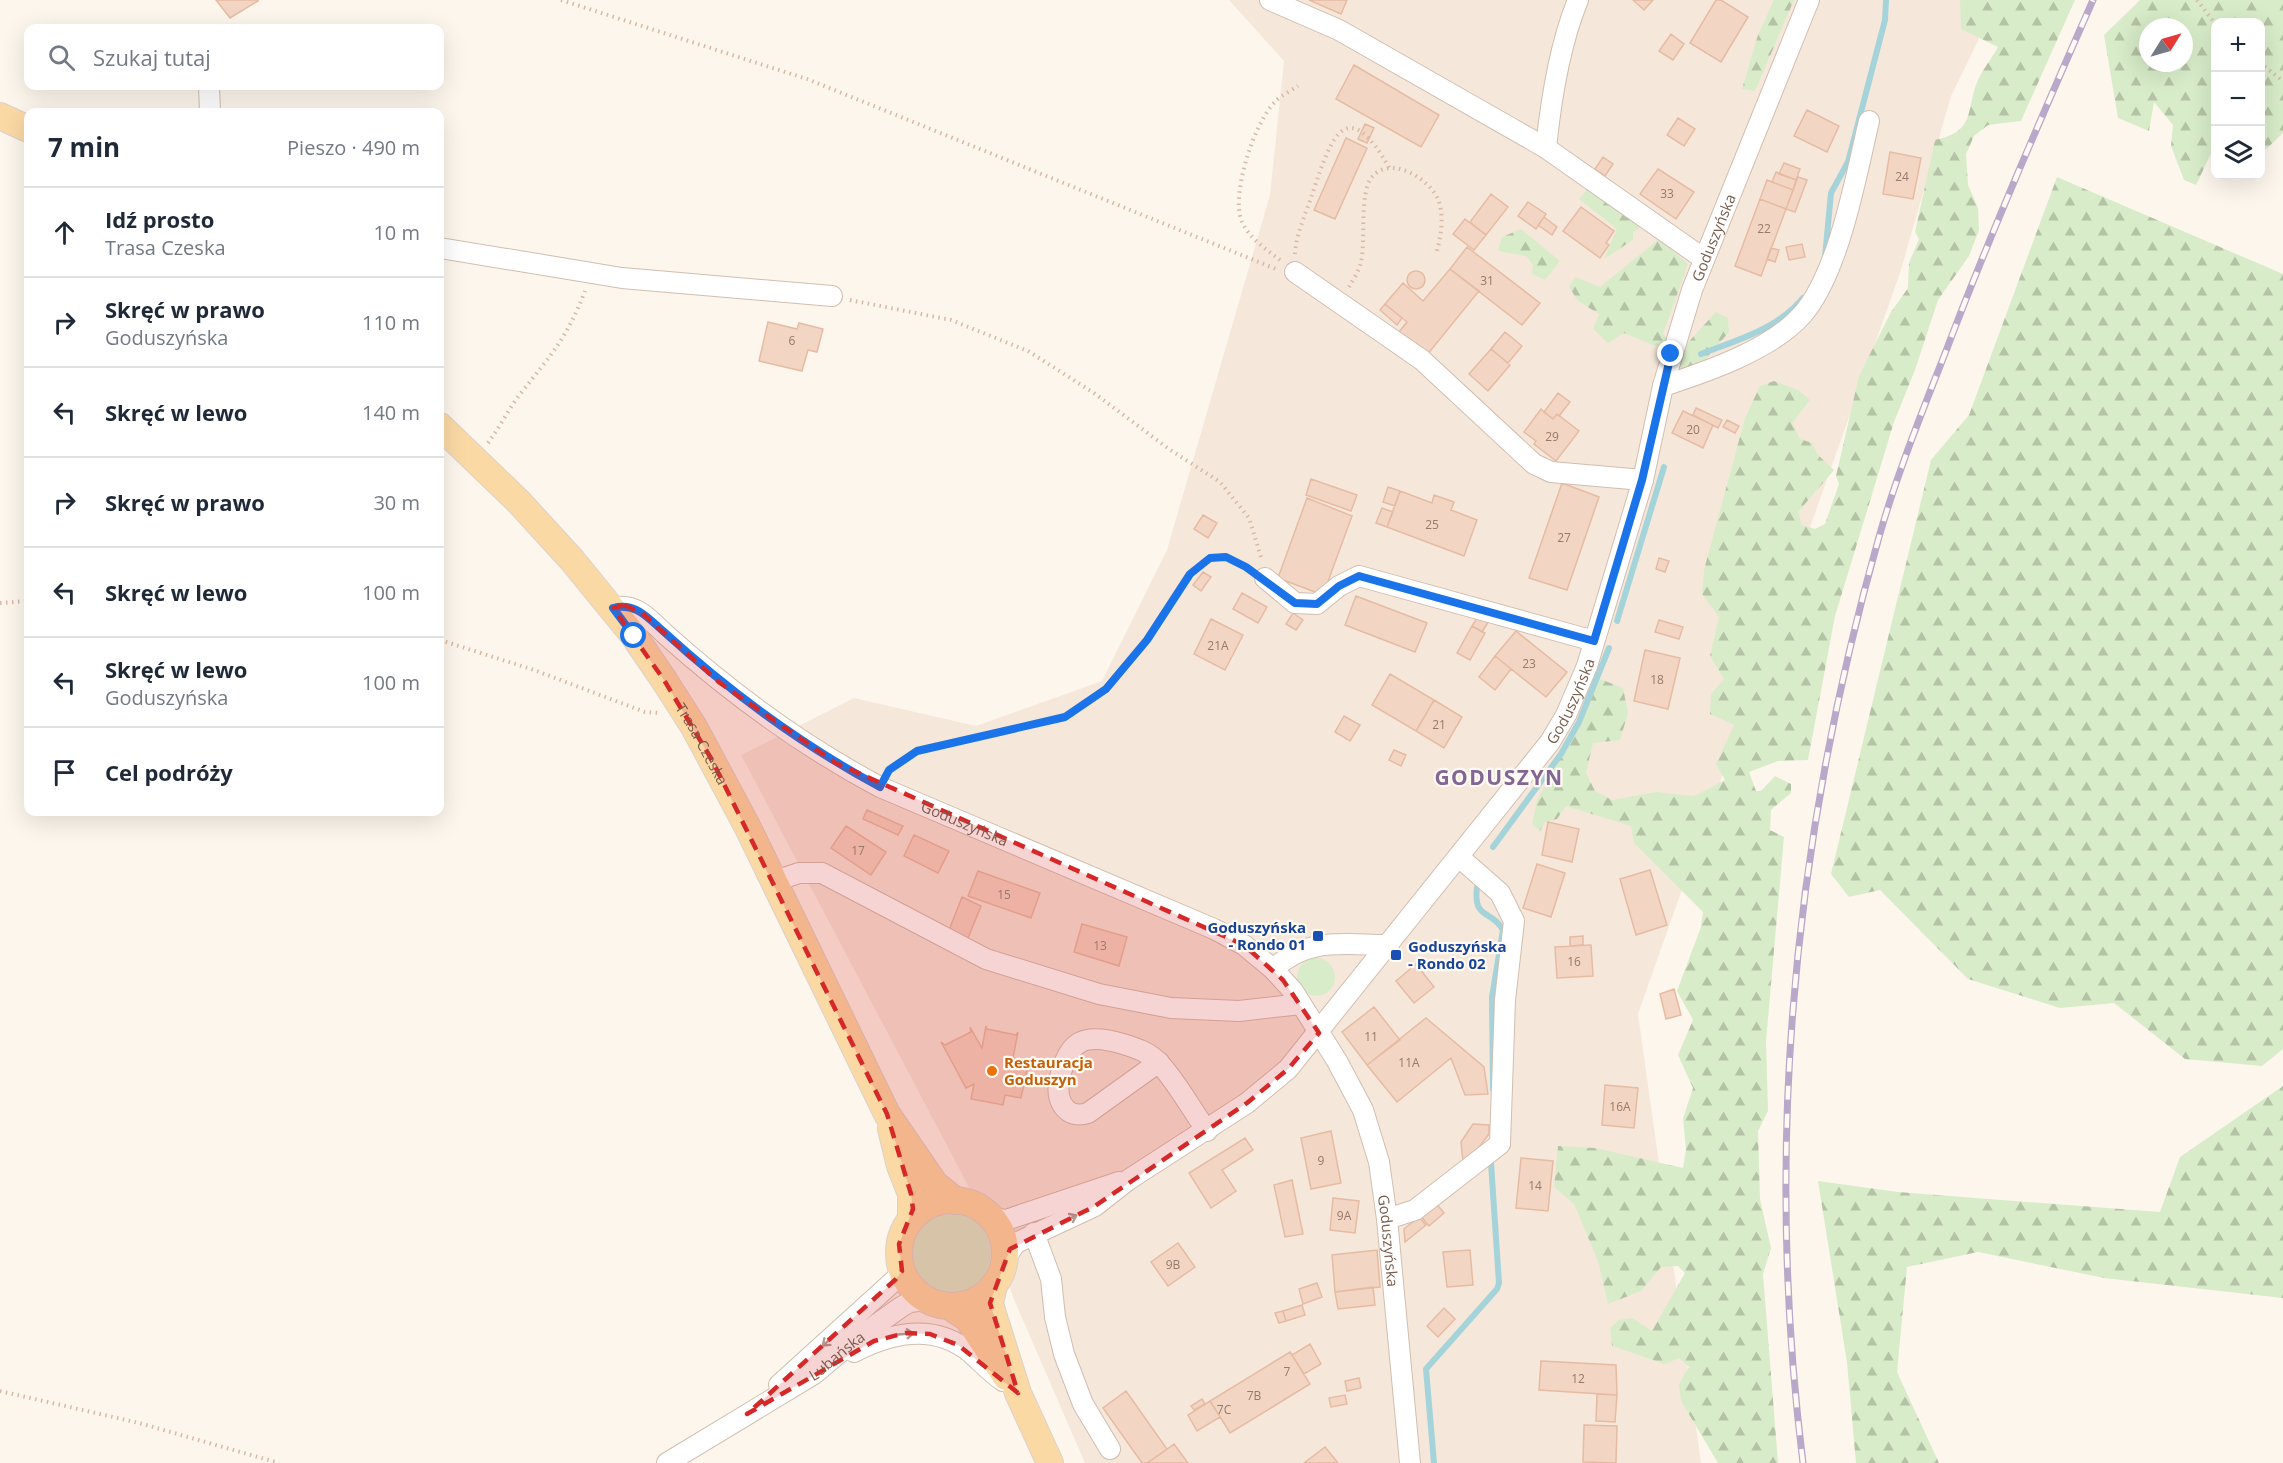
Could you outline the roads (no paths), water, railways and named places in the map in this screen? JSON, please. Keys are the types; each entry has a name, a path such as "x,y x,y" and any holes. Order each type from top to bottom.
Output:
{"main road":[{"path":"0,116 24,127"},
{"name":"Trasa Czeska","path":"444,430 565,552 613,608 664,680 712,760 887,1114 934,1184 956,1201"},
{"name":"Trasa Czeska","path":"887,1114 900,1166 911,1194 911,1219"},
{"path":"1018,1393 968,1319 912,1288 902,1271 899,1244 911,1219 931,1204 956,1201 975,1206 990,1217 1000,1232 1004,1260 990,1303 1018,1393 1050,1463"},
{"path":"938,1303 974,1301 994,1285"}],"street":[{"path":"1270,0 1339,30 1546,148 1704,259"},
{"path":"1546,148 1550,108 1570,19 1578,0"},
{"name":"Goduszyńska","path":"1004,1260 1016,1243 1095,1206 1128,1180 1206,1131 1268,1087 1288,1069 1550,742 1577,691 1594,641 1642,480 1663,386 1681,322 1704,259 1809,0"},
{"path":"209,90 210,108"},
{"path":"1663,386 1720,365 1771,339 1802,315 1824,277 1845,222 1869,121"},
{"path":"444,249 591,273 832,296"},
{"path":"1295,272 1422,360 1534,464 1551,472 1642,480"},
{"path":"1265,578 1295,603 1317,604 1339,586 1359,576 1594,641"},
{"name":"Goduszyńska","path":"613,608 624,605 642,613 720,683 783,729 836,763 880,787 1214,929 1244,945 1273,969 1301,1004 1347,1077 1363,1110 1378,1162 1388,1220 1410,1463"},
{"path":"1388,1220 1415,1210 1500,1144 1504,1000 1514,921 1500,892 1459,857"},
{"path":"784,878 799,873 822,873 986,959 1099,994 1171,1008 1239,1011 1301,1004"},
{"path":"1273,969 1299,949 1319,945 1389,945"},
{"path":"1159,1062 1088,1113 1078,1116 1067,1112 1061,1102 1058,1089 1062,1064 1070,1049 1082,1040 1094,1037 1143,1050 1159,1062 1206,1131"},
{"name":"Goduszyńska","path":"990,1217 1006,1220 1128,1180"},
{"path":"1034,1233 1051,1279 1055,1317 1064,1354 1083,1404 1110,1449"},
{"name":"Lubańska","path":"747,1414 881,1294 902,1271"},
{"name":"Lubańska","path":"667,1463 814,1374 879,1322 910,1302 938,1303"},
{"path":"814,1374 880,1339 915,1333 944,1338 958,1345 1018,1393"}],"waterway":[{"path":"1825,257 1831,193 1848,162 1885,20 1886,0"},
{"path":"1701,354 1769,326 1793,309 1803,298"},
{"path":"1617,621 1664,467"},
{"path":"1493,847 1561,754 1579,722 1609,648"},
{"path":"1477,887 1478,905 1481,910 1494,919 1503,930 1492,997 1493,1089"},
{"path":"1434,1463 1426,1369 1497,1289 1499,1283 1491,1163"}],"railway":[{"path":"1803,1463 1792,1346 1786,1229 1787,1112 1794,996 1807,881 1825,766 1849,651 1879,537 1902,467 1981,262 2093,0"}],"place":[{"name":"Goduszyńska - Rondo 01","path":"1318,936"},
{"name":"Goduszyńska - Rondo 02","path":"1396,955"},
{"name":"Restauracja Goduszyn","path":"992,1071"}],"district":[{"name":"GODUSZYN","path":"1499,777"}]}
